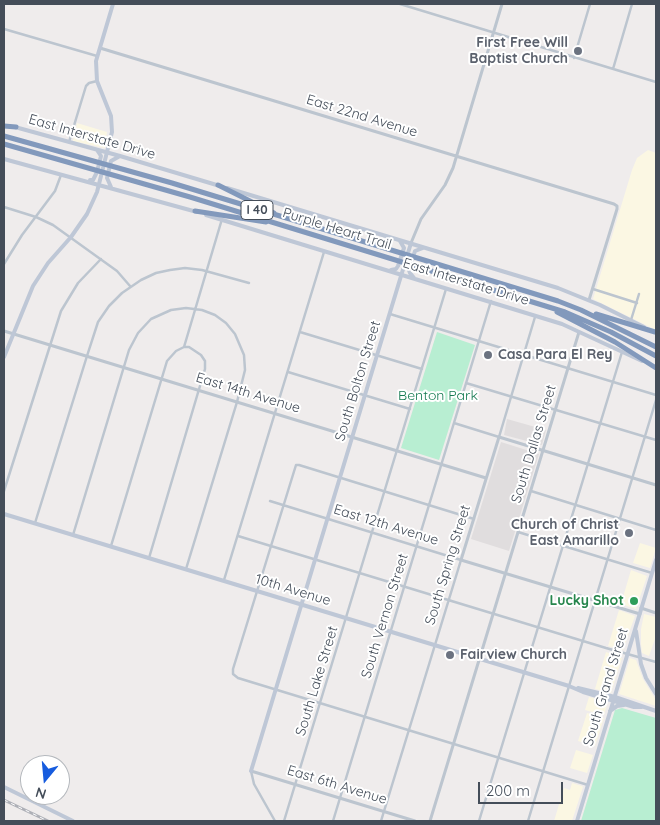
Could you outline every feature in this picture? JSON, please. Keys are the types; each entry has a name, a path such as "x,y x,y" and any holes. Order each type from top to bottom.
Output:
{"highway":[{"path":"4,125 16,127"},
{"name":"Purple Heart Trail","path":"4,136 420,258 572,307 656,347"},
{"name":"Purple Heart Trail","path":"4,144 280,224 532,301 586,320 656,356"},
{"path":"218,185 286,218"},
{"path":"195,211 280,224"},
{"path":"532,301 615,342 656,368"},
{"path":"572,307 656,332"}],"main road":[{"path":"4,357 28,296 40,273 71,237 92,207 100,184 112,137 112,122 97,81 97,56 114,4"},
{"name":"East Interstate Drive","path":"16,127 108,152 558,288 589,300 656,332"},
{"path":"85,180 93,180 95,178 101,156 96,149"},
{"path":"111,187 107,178 111,161 120,156"},
{"name":"East Interstate Drive","path":"4,159 195,211 536,315 580,331 656,368"},
{"path":"389,270 396,269 404,248 398,239"},
{"name":"South Bolton Street","path":"251,771 411,243"},
{"path":"415,278 409,270 415,251 425,248"},
{"name":"10th Avenue","path":"4,514 480,658 576,688 583,692 642,707"},
{"name":"South Grand Street","path":"577,821 656,562"},
{"path":"636,628 639,656 644,674 656,694"},
{"name":"10th Avenue","path":"614,699 634,707 642,707"},
{"path":"610,711 617,706 628,705"},
{"path":"642,707 656,711"},
{"path":"4,787 72,821"}],"street":[{"path":"400,4 656,82"},
{"name":"South Bolton Street","path":"411,243 421,219 449,176 502,4"},
{"path":"574,58 590,4"},
{"path":"613,69 632,4"},
{"path":"4,30 97,56"},
{"name":"East 22nd Avenue","path":"100,48 614,204 617,206 617,210 592,289"},
{"path":"69,142 86,86 97,81"},
{"path":"4,264 22,235 58,187 61,174"},
{"path":"4,207 36,217 53,225 122,275 130,286"},
{"path":"184,348 222,219"},
{"path":"224,580 325,251"},
{"path":"4,492 61,311 72,291 86,273 101,259"},
{"path":"36,523 86,356 98,322 109,306 130,286 149,276 170,270 185,268 206,271 249,283"},
{"name":"South Lake Street","path":"284,821 447,288"},
{"path":"589,300 592,289 636,303"},
{"path":"631,320 639,294"},
{"name":"South Vernon Street","path":"333,821 491,302"},
{"path":"73,535 129,350 138,333 151,319 171,310 195,309 215,315 230,328 239,340 246,362 238,402 186,569"},
{"path":"390,314 656,395"},
{"name":"South Spring Street","path":"382,821 536,315"},
{"name":"East 14th Avenue","path":"4,331 486,478"},
{"name":"South Dallas Street","path":"430,821 580,331"},
{"path":"300,332 422,369"},
{"path":"111,546 169,357 176,351 189,348 199,352 205,361 205,369 149,558"},
{"path":"479,821 622,352"},
{"path":"288,372 410,409"},
{"path":"466,383 656,440"},
{"path":"528,821 656,400"},
{"path":"454,423 656,485"},
{"path":"474,519 296,465 270,546 233,674 238,678 276,690 588,785"},
{"path":"531,491 656,530"},
{"name":"East 12th Avenue","path":"270,501 640,614"},
{"path":"518,532 652,573"},
{"path":"238,536 656,662"},
{"path":"641,608 656,613"},
{"path":"251,771 254,784 276,821"},
{"name":"East 6th Avenue","path":"251,771 415,821"}],"shaded area":[{"path":"77,123 107,132 105,148 73,141"},
{"path":"648,150 656,153 656,330 593,299 632,170 637,158"},
{"path":"507,419 546,430 542,445 504,435"},
{"path":"501,442 539,454 509,551 471,539"},
{"path":"640,543 656,548 650,568 633,563"},
{"path":"631,570 647,576 636,609 621,604"},
{"path":"619,610 635,616 623,650 608,646"},
{"path":"644,614 656,617 656,636 649,656 642,653 641,629"},
{"path":"606,652 622,658 611,693 595,689"},
{"path":"630,658 636,660 643,679 656,700 656,706 619,694"},
{"path":"589,697 608,702 604,715 585,710"},
{"path":"587,713 604,718 595,746 578,741"},
{"path":"576,750 593,755 587,773 570,768"},
{"path":"572,783 583,787 572,821 554,821 564,788 570,790"}],"green space":[{"name":"Benton Park","path":"437,332 475,345 439,460 401,448"},
{"path":"622,708 656,718 656,821 581,821 615,710"}],"railway":[{"path":"4,800 48,821"}],"place":[{"name":"First Free Will Baptist Church","path":"578,51"},
{"name":"Casa Para El Rey","path":"488,355"},
{"name":"Church of Christ East Amarillo","path":"629,533"},
{"name":"Lucky Shot","path":"634,601"},
{"name":"Fairview Church","path":"450,655"}]}
